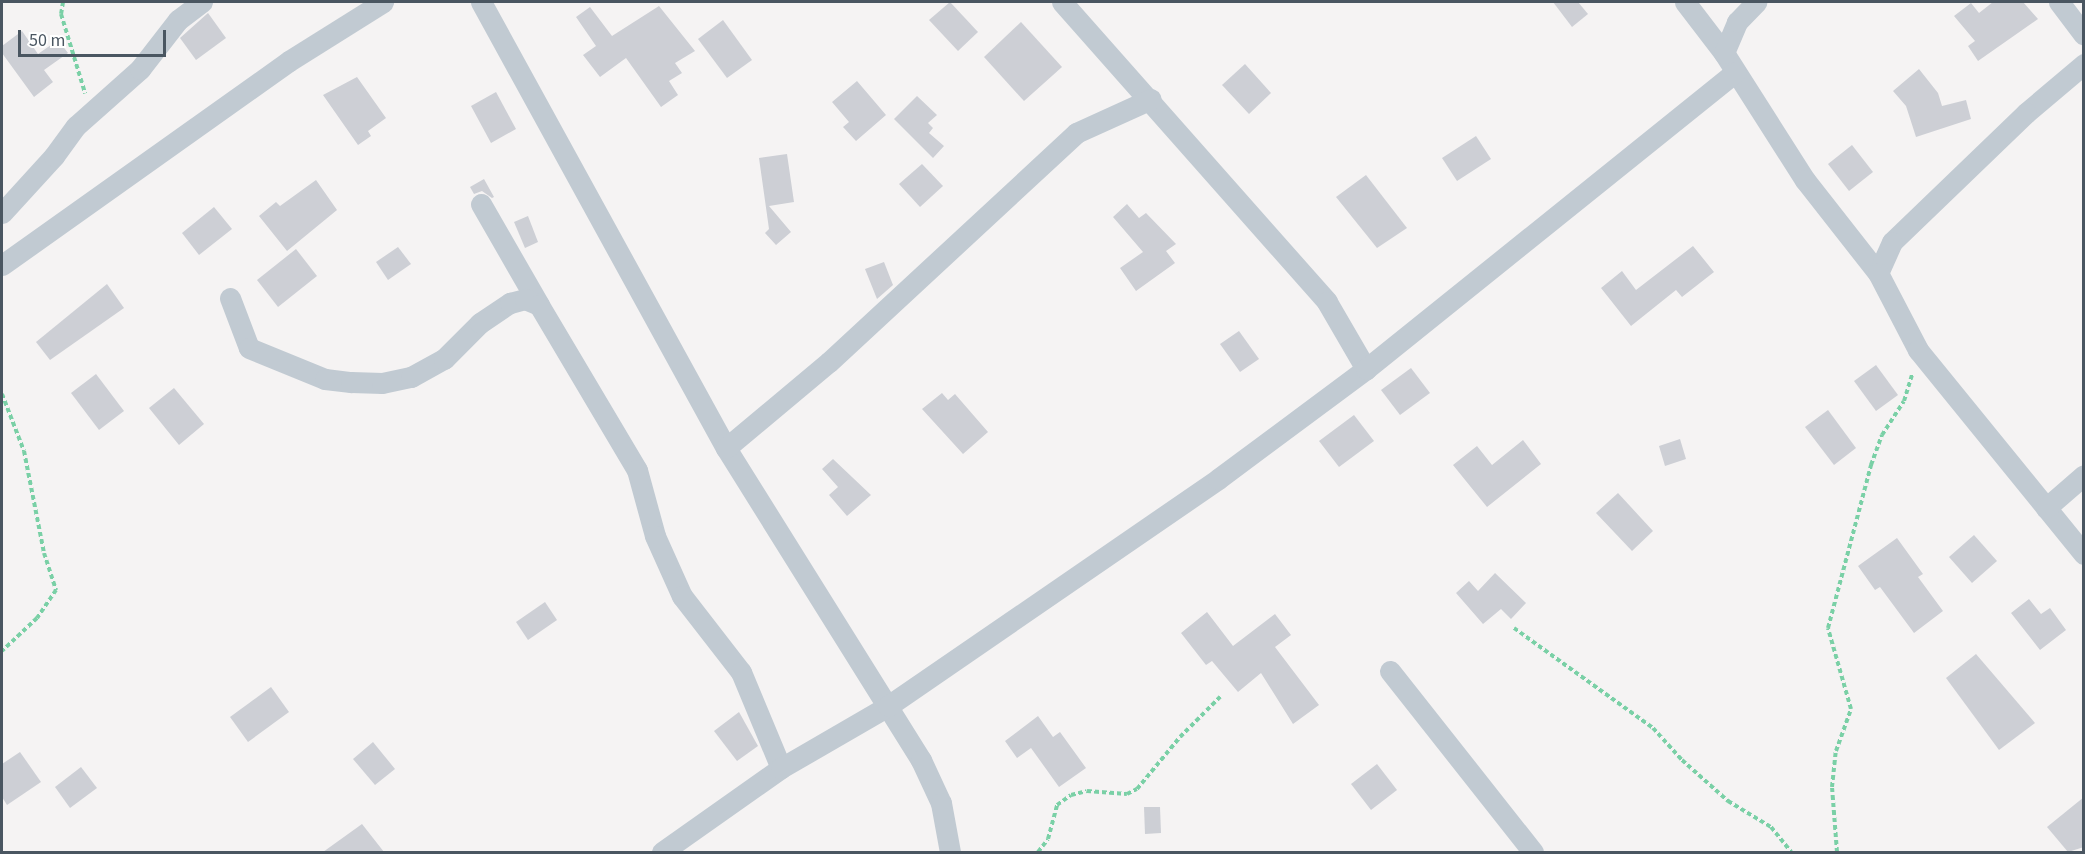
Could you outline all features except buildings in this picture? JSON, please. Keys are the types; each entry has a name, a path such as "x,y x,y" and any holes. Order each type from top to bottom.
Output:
{"street":[{"path":"2,213 93,110 140,69 178,20 202,2"},
{"path":"2,265 289,61 383,2"},
{"path":"481,2 726,448 921,760 941,803 950,852"},
{"path":"1062,2 1151,99 1327,302 1366,369"},
{"path":"1685,2 1724,53 1805,180 1878,273 1918,350 2084,554"},
{"path":"1724,53 1737,22 1756,2"},
{"path":"2059,2 2084,35"},
{"path":"1878,273 1892,242 2026,113 2084,64"},
{"path":"662,852 781,768 888,706 1218,479 1366,369 1736,72"},
{"path":"726,448 829,362 1076,133 1151,99"},
{"path":"481,204 637,470 655,536 682,596 741,672 781,768"},
{"path":"230,298 249,348 325,379 362,382 411,377 444,360 480,323 510,303 525,299 539,305"},
{"path":"2046,508 2084,475"},
{"path":"1390,671 1533,852"}],"path":[{"path":"63,2 61,14 74,65 93,110"},
{"path":"1837,852 1832,787 1835,760 1851,709 1828,628 1871,465 1882,435 1904,401 1918,350"},
{"path":"2,394 24,451 44,553 56,590 38,618 2,651"},
{"path":"1514,628 1653,728 1682,760 1728,801 1771,827 1791,852"},
{"path":"1038,852 1048,839 1057,805 1071,795 1088,791 1127,794 1137,789 1180,737 1221,697"}]}
